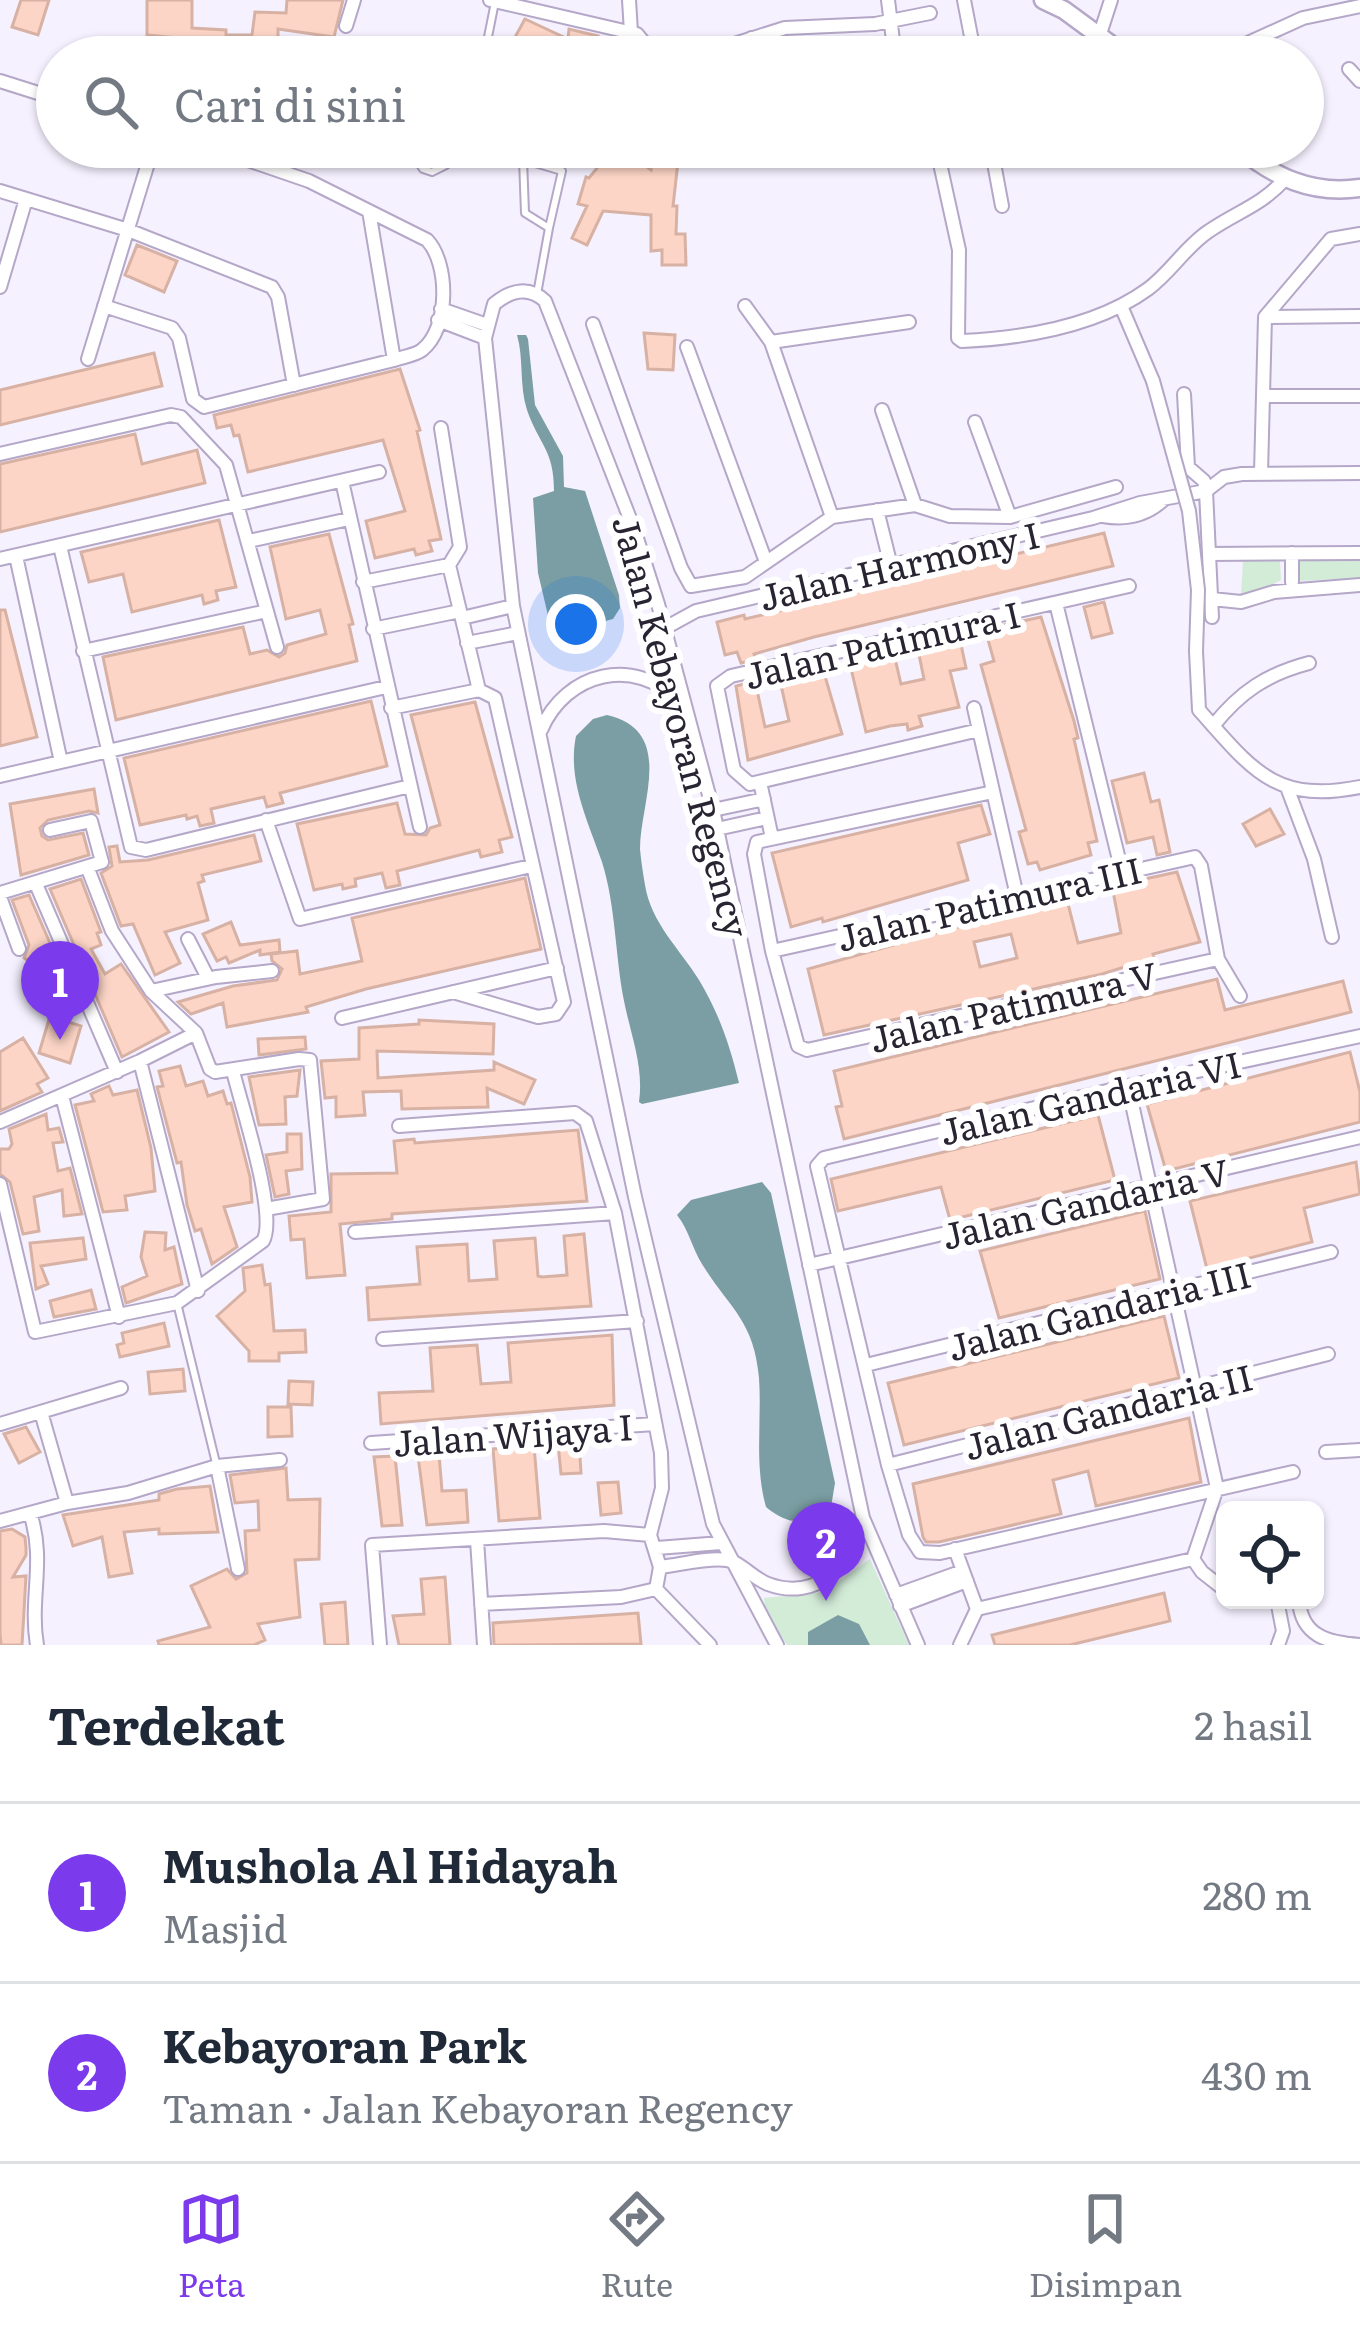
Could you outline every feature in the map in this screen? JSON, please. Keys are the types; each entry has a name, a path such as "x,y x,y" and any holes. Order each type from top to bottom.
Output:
{"main road":[{"path":"1043,0 1102,36"},
{"path":"1264,168 1330,190 1360,188"}],"street":[{"path":"346,26 354,0"},
{"path":"629,0 638,36"},
{"path":"888,0 893,36"},
{"path":"964,0 971,36"},
{"path":"1100,34 1111,0"},
{"path":"1307,0 1310,16"},
{"path":"493,1 618,36"},
{"path":"1263,36 1310,16 1360,6"},
{"path":"758,36 785,28 891,21 930,13"},
{"path":"1349,70 1360,81"},
{"path":"0,81 36,92"},
{"path":"88,359 147,168"},
{"path":"104,306 176,333 193,399 205,407 422,350 440,314 444,270 433,246 309,181 271,168"},
{"path":"941,168 959,250 959,340 1039,333 1121,306 1150,287 1209,231 1261,203 1286,178"},
{"path":"995,168 1002,206"},
{"path":"0,191 128,230 272,287 278,297 294,385"},
{"path":"0,287 26,199"},
{"path":"369,212 394,360"},
{"path":"1261,473 1265,317 1331,239 1360,234"},
{"path":"537,294 514,292 502,297 490,310 486,331 513,606 635,1197 713,1524 777,1645"},
{"name":"Jalan Kebayoran Regency","path":"537,294 545,301 587,404 658,604 712,811 863,1518 918,1645"},
{"path":"746,306 770,342 832,517"},
{"path":"1121,306 1153,380 1189,511 1198,590 1199,710 1253,768 1288,790 1360,787"},
{"path":"440,314 486,331"},
{"path":"1265,317 1360,316"},
{"path":"770,342 909,322"},
{"path":"593,324 691,586 746,577 832,517 915,505 950,516 1010,517 1116,487"},
{"path":"687,347 766,562"},
{"path":"1184,394 1188,467 1204,481 1206,491 1212,617"},
{"path":"1263,397 1360,396"},
{"path":"882,410 915,505"},
{"path":"0,454 177,415 221,457 239,504 277,647"},
{"path":"975,422 1010,517"},
{"path":"442,428 460,547 449,565 479,690"},
{"path":"0,560 379,472"},
{"name":"Jalan Harmony I","path":"664,628 695,611 1102,516 1150,512 1163,500 1206,491 1224,477 1360,473"},
{"path":"342,481 420,827"},
{"path":"877,511 891,566"},
{"path":"248,542 350,519"},
{"path":"60,546 130,847 146,850 410,786"},
{"path":"1292,553 1292,582"},
{"path":"1209,554 1360,553"},
{"path":"16,556 61,762"},
{"path":"363,582 449,565"},
{"name":"Jalan Patimura I","path":"760,782 750,784 735,773 716,692 719,682 1129,586"},
{"path":"1212,599 1240,602 1274,592 1360,586"},
{"name":"Jalan Harmony I","path":"658,604 695,611"},
{"path":"1056,604 1122,872"},
{"path":"373,629 513,606"},
{"path":"83,651 267,611"},
{"path":"467,643 518,633"},
{"path":"1214,726 1249,688 1309,664"},
{"path":"541,731 561,697 594,677 634,675 652,681 683,706"},
{"path":"0,776 386,687"},
{"path":"391,707 479,690 495,698 564,1002 560,1011 548,1016 453,992"},
{"path":"974,708 1017,896"},
{"path":"772,838 760,782 979,730"},
{"path":"1288,790 1313,859 1332,937"},
{"path":"772,951 754,848 772,838 993,792"},
{"path":"712,811 764,800"},
{"path":"716,829 767,818"},
{"path":"266,820 300,920 531,866"},
{"path":"19,949 0,895 88,869 103,860 91,821 50,830"},
{"name":"Jalan Patimura III","path":"772,951 1195,857 1201,866 1218,958"},
{"path":"88,869 112,931 151,991 196,1034 212,1071 298,1059 309,1059 312,1064 323,1199 266,1209"},
{"path":"36,884 117,1072"},
{"path":"188,939 208,978"},
{"name":"Jalan Patimura V","path":"772,951 793,1036 808,1051 1218,958"},
{"path":"1218,958 1240,996"},
{"path":"342,1018 557,968"},
{"path":"151,991 272,971"},
{"path":"0,1122 196,1034"},
{"name":"Jalan Gandaria VI","path":"837,1260 816,1170 819,1162 1128,1086 1360,1036"},
{"path":"140,1061 198,1291"},
{"path":"0,1184 35,1332 177,1303 266,1238 266,1209 233,1071"},
{"path":"1128,1086 1216,1488 1193,1559"},
{"path":"62,1096 119,1317"},
{"path":"399,1126 575,1113 586,1121 615,1213 661,1453 662,1487 653,1542 660,1567 656,1589"},
{"name":"Jalan Gandaria V","path":"809,1265 1360,1137"},
{"path":"356,1232 615,1213"},
{"name":"Jalan Gandaria III","path":"866,1365 1331,1252"},
{"path":"837,1260 888,1465 914,1548 932,1554 1293,1472"},
{"path":"383,1339 637,1321"},
{"name":"Jalan Gandaria II","path":"888,1465 1328,1354"},
{"path":"0,1424 121,1388"},
{"path":"41,1412 67,1503"},
{"name":"Jalan Wijaya I","path":"371,1443 655,1424"},
{"path":"1326,1452 1360,1450"},
{"path":"0,1521 128,1493 217,1466 280,1460"},
{"path":"217,1466 238,1569"},
{"path":"30,1513 38,1538 40,1578 32,1615 37,1645"},
{"path":"660,1567 729,1560 771,1586 814,1585 850,1559 863,1518"},
{"path":"380,1645 372,1545 633,1530 653,1542 721,1543"},
{"path":"477,1540 484,1645"},
{"path":"955,1549 976,1609 960,1645"},
{"path":"1193,1559 1216,1583"},
{"path":"976,1609 1193,1559"},
{"path":"898,1601 965,1576"},
{"path":"481,1604 621,1597 656,1589"},
{"path":"656,1589 710,1645"},
{"path":"1278,1609 1282,1631 1278,1645"},
{"path":"1301,1609 1304,1624 1315,1635 1334,1643 1360,1645"}],"lane":[{"path":"487,36 493,1"},
{"path":"523,168 525,213 549,228"},
{"path":"537,294 562,171 552,168"},
{"path":"177,1303 217,1466"}],"shaded area":[{"path":"517,335 528,339 535,405 563,456 564,487 585,491 619,595 620,608 613,619 568,631 550,624 538,573 533,498 554,491 553,477 525,401"},
{"path":"1297,559 1360,559 1360,578 1297,581"},
{"path":"1280,560 1281,580 1254,594 1241,594 1243,561"},
{"path":"607,715 628,723 648,752 640,849 648,899 712,1005 739,1083 639,1102 638,1064 621,984 610,896 574,768 576,736 593,719"},
{"path":"762,1182 771,1193 835,1483 831,1507 799,1521 766,1507 759,1459 759,1378 752,1342 677,1215 691,1200"},
{"path":"870,1559 909,1645 787,1645 765,1610 764,1598 824,1592"},
{"path":"838,1615 859,1624 870,1645 808,1645 808,1632"}],"building":[{"path":"21,0 49,0 38,35 12,27"},
{"path":"147,0 192,0 192,28 252,35 255,12 286,13 287,0 343,0 334,36 278,29 278,36 147,35"},
{"path":"525,19 562,36 516,36"},
{"path":"569,29 598,36 568,36"},
{"path":"597,168 677,168 673,206 677,206 676,234 685,234 686,265 662,265 662,250 651,251 651,215 603,211 587,245 572,238 587,206 578,204"},
{"path":"137,245 177,261 164,292 125,275"},
{"path":"644,333 675,335 673,370 648,369"},
{"path":"154,353 162,386 0,425 0,390"},
{"path":"400,369 420,430 441,539 429,541 432,551 416,555 414,549 375,558 366,521 405,511 383,440 248,472 239,435 234,436 231,425 217,428 214,415"},
{"path":"135,434 142,464 197,450 205,483 0,532 0,464"},
{"path":"219,520 236,587 216,591 218,600 204,604 202,595 132,612 123,574 89,582 81,552"},
{"path":"1104,533 1113,566 814,637 754,654 756,660 741,663 737,652 725,655 717,622"},
{"path":"329,534 353,624 349,625 357,661 116,720 103,657 243,627 250,654 267,650 279,657 287,645 326,634 320,610 286,619 270,547"},
{"path":"1104,602 1112,633 1092,638 1084,607"},
{"path":"0,610 5,610 37,737 0,746"},
{"path":"1041,617 1074,721 1097,841 1088,843 1091,855 1040,870 1037,862 1028,864 1019,832 1026,830 981,665 994,661 985,629"},
{"path":"959,635 966,668 950,671 959,707 919,716 922,726 908,730 907,724 866,732 849,660 893,650 901,684 924,679 917,645"},
{"path":"822,666 842,734 748,760 736,686 755,681 765,727 789,721 779,676"},
{"path":"371,701 387,766 280,793 283,803 267,807 264,797 211,809 214,823 200,826 197,816 187,819 186,815 140,825 124,758"},
{"path":"475,702 512,837 499,840 502,852 481,857 479,850 397,871 400,885 386,888 382,873 355,879 356,886 314,890 297,824 397,803 405,834 426,835 440,825 411,715"},
{"path":"1144,773 1151,802 1159,800 1170,852 1157,855 1153,837 1127,843 1112,781"},
{"path":"94,789 98,813 48,820 40,828 48,840 83,833 89,855 21,875 10,804"},
{"path":"981,805 990,834 958,843 968,880 791,927 772,853"},
{"path":"1270,809 1284,834 1256,846 1243,824"},
{"path":"254,835 261,861 202,875 204,881 198,883 208,920 165,932 180,963 155,975 133,924 121,926 101,873 112,866 109,847 117,846 120,862 148,860"},
{"path":"1177,872 1200,942 1102,974 824,1035 808,969 983,920 982,915 1066,896 1078,943 1121,933 1112,886","holes":["1011,934 1017,958 980,967 974,942"]},
{"path":"525,878 541,949 366,989 306,1007 308,1012 227,1027 223,1003 191,1014 178,1002 233,986 277,980 282,969 271,954 297,951 300,974 362,961 352,918"},
{"path":"81,879 101,932 97,933 101,945 91,949 105,974 121,964 169,1032 122,1057 50,889"},
{"path":"29,895 53,950 27,960 29,945 12,900"},
{"path":"231,922 240,945 279,940 280,952 260,955 260,950 229,963 226,957 217,961 203,934"},
{"path":"1217,979 1225,1010 1343,981 1351,1012 844,1139 834,1071"},
{"path":"50,1016 81,1026 70,1063 39,1053"},
{"path":"419,1020 494,1024 493,1054 377,1051 378,1078 494,1070 494,1062 535,1080 524,1104 487,1088 488,1107 402,1109 401,1091 363,1092 365,1115 336,1117 336,1097 325,1098 321,1061 359,1059 359,1028 419,1024"},
{"path":"305,1037 306,1049 259,1055 258,1039"},
{"path":"23,1038 48,1078 37,1084 42,1092 0,1111 0,1052"},
{"path":"1350,1052 1360,1092 1360,1122 1166,1171 1147,1104"},
{"path":"180,1066 186,1086 203,1081 208,1096 223,1091 227,1104 231,1103 250,1177 252,1202 224,1207 237,1247 212,1264 201,1229 195,1231 181,1162 177,1163 157,1087 163,1086 159,1071"},
{"path":"300,1070 297,1096 285,1097 286,1124 259,1125 249,1077"},
{"path":"109,1086 113,1095 137,1090 151,1148 155,1191 125,1196 127,1210 103,1212 75,1105 94,1101 91,1094"},
{"path":"46,1114 48,1130 59,1128 63,1142 53,1143 58,1171 70,1168 82,1214 64,1216 62,1190 34,1197 39,1231 23,1234 10,1182 0,1174 0,1149 12,1144 9,1129"},
{"path":"1098,1115 1115,1180 950,1220 941,1187 838,1211 831,1179"},
{"path":"578,1130 587,1201 392,1214 392,1219 340,1224 345,1275 307,1278 304,1239 291,1240 289,1216 331,1212 331,1174 397,1173 394,1141"},
{"path":"287,1134 301,1134 302,1169 286,1171 289,1194 275,1197 266,1155 287,1152"},
{"path":"1356,1162 1360,1194 1304,1208 1312,1242 1207,1269 1190,1201"},
{"path":"1145,1211 1160,1279 999,1318 980,1251"},
{"path":"145,1232 166,1233 165,1250 174,1247 182,1284 126,1303 122,1287 147,1276 141,1257"},
{"path":"584,1234 591,1306 369,1320 367,1288 420,1284 417,1247 467,1244 469,1281 497,1279 494,1241 535,1238 538,1276 542,1277 567,1275 564,1236"},
{"path":"83,1238 86,1259 41,1266 48,1284 36,1289 30,1243"},
{"path":"262,1265 265,1285 270,1284 274,1331 305,1330 306,1352 279,1353 279,1361 249,1361 249,1351 217,1316 245,1291 243,1268"},
{"path":"91,1290 96,1309 54,1317 50,1301"},
{"path":"1164,1316 1179,1378 904,1445 888,1383"},
{"path":"164,1323 169,1346 120,1357 117,1345 124,1343 122,1333"},
{"path":"612,1335 614,1405 381,1424 379,1393 433,1391 430,1348 477,1345 481,1384 511,1382 508,1343"},
{"path":"183,1369 185,1391 150,1394 148,1372"},
{"path":"289,1381 313,1382 312,1405 288,1404"},
{"path":"268,1407 291,1407 292,1436 268,1437"},
{"path":"1189,1418 1201,1482 1096,1506 1088,1471 1053,1480 1061,1514 939,1542 926,1542 923,1537 913,1484"},
{"path":"26,1427 40,1452 19,1463 4,1434"},
{"path":"579,1441 581,1473 561,1474 558,1443"},
{"path":"534,1446 540,1518 499,1521 493,1449"},
{"path":"439,1454 442,1491 466,1490 468,1522 427,1525 418,1456"},
{"path":"395,1456 402,1525 382,1526 374,1457"},
{"path":"286,1468 288,1500 320,1499 319,1559 295,1560 300,1617 258,1624 265,1640 254,1645 159,1645 158,1641 210,1627 191,1586 227,1569 236,1579 247,1573 245,1531 259,1530 258,1501 235,1503 230,1475"},
{"path":"618,1482 621,1513 601,1515 598,1483"},
{"path":"210,1486 218,1532 124,1532 132,1573 109,1577 102,1537 73,1546 63,1515 159,1500 159,1494 177,1489"},
{"path":"12,1529 25,1537 26,1548 13,1577 26,1576 22,1645 1,1645 0,1531"},
{"path":"445,1577 450,1645 399,1645 393,1616 424,1614 421,1579"},
{"path":"1164,1593 1170,1621 1070,1645 995,1645 992,1635"},
{"path":"345,1602 348,1645 325,1645 321,1604"},
{"path":"638,1613 641,1644 494,1645 493,1623"}],"place":[{"name":"Mushola Al Hidayah","path":"60,1040"},
{"name":"Kebayoran Park","path":"826,1601"}]}
